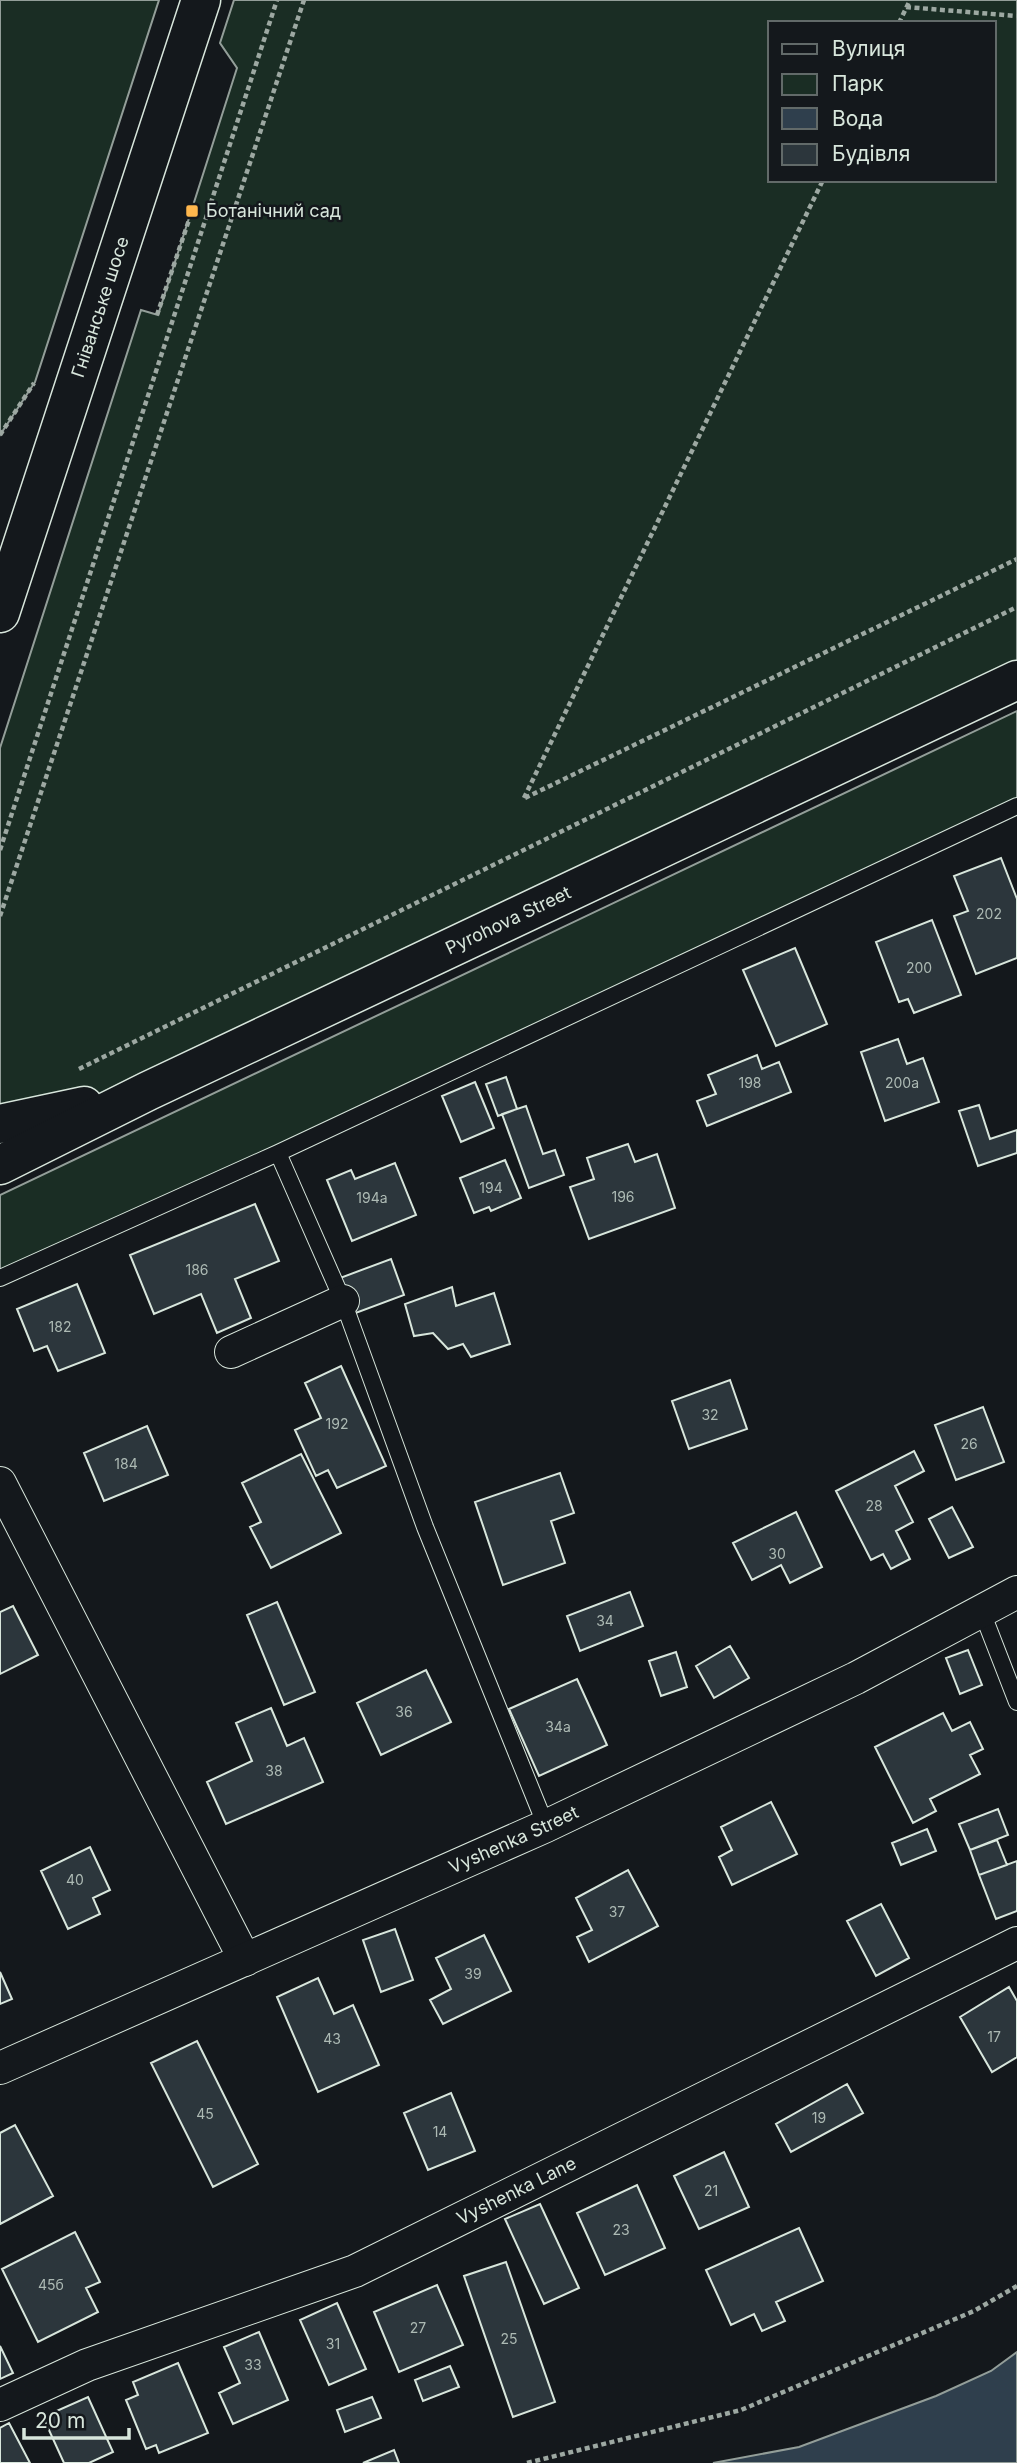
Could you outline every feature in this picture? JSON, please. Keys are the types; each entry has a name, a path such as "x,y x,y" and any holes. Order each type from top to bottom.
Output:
{"main road":[{"name":"Гніванське шосе","path":"0,612 201,0"},
{"name":"Pyrohova Street","path":"0,1165 148,1091 1017,680"},
{"path":"0,1124 148,1091"}],"street":[{"path":"231,1352 342,1301"},
{"path":"0,1483 245,1960"},
{"name":"Vyshenka Street","path":"0,2068 546,1826 856,1678 1017,1592"},
{"name":"Vyshenka Lane","path":"0,2405 87,2365 355,2271 1017,1942"}],"lane":[{"path":"0,1278 278,1153 1017,806"},
{"path":"278,1153 342,1301 425,1527 546,1826"},
{"path":"982,1612 1017,1702"}],"path":[{"path":"0,850 277,0"},
{"path":"0,916 304,0"},
{"path":"900,21 910,0"},
{"path":"906,7 1017,16"},
{"path":"822,182 524,798 1016,558"},
{"path":"157,316 192,211"},
{"path":"0,435 35,382 38,370"},
{"path":"78,1069 1017,607"},
{"path":"527,2463 741,2410 975,2311 1017,2286"}],"green space":[{"path":"0,0 159,0 35,382 0,435"},
{"path":"234,0 1017,0 1017,680 148,1091 0,1124 0,748 141,310 158,315 237,68 220,43"},
{"path":"1017,711 1017,806 0,1278 0,1195"}],"water":[{"path":"1017,2352 1017,2463 713,2463 799,2447 936,2396 991,2371"}],"building":[{"path":"1001,858 1017,899 1017,958 976,974 954,916 968,911 954,876"},
{"path":"932,920 961,995 914,1013 908,999 899,1002 876,942"},
{"path":"795,948 827,1024 776,1046 743,970"},
{"path":"898,1039 907,1064 923,1058 939,1102 885,1121 861,1052"},
{"path":"757,1055 762,1069 779,1062 791,1092 707,1126 697,1101 716,1094 708,1075"},
{"path":"506,1077 517,1109 498,1116 486,1084"},
{"path":"475,1082 494,1128 461,1142 442,1096"},
{"path":"979,1105 990,1139 1017,1130 1017,1153 978,1166 959,1111"},
{"path":"526,1106 543,1154 555,1150 564,1175 529,1188 502,1114"},
{"path":"628,1144 635,1162 657,1154 675,1208 589,1239 570,1187 594,1179 587,1158"},
{"path":"505,1160 521,1198 491,1211 489,1207 474,1213 460,1178"},
{"path":"395,1163 416,1215 352,1241 327,1180 351,1170 355,1179"},
{"path":"255,1204 279,1261 235,1279 251,1318 217,1333 201,1294 154,1314 130,1255"},
{"path":"391,1259 404,1295 353,1314 340,1278"},
{"path":"77,1284 105,1353 58,1371 47,1346 34,1351 17,1309"},
{"path":"452,1287 456,1306 494,1293 510,1344 471,1357 463,1344 448,1349 433,1333 414,1336 405,1304"},
{"path":"341,1366 386,1466 337,1488 328,1470 316,1476 295,1430 321,1418 305,1383"},
{"path":"730,1380 747,1429 689,1449 672,1401"},
{"path":"983,1407 1004,1462 956,1480 935,1425"},
{"path":"147,1426 168,1475 104,1501 84,1453"},
{"path":"914,1451 924,1471 895,1486 913,1522 896,1531 910,1559 891,1569 883,1554 871,1560 836,1491"},
{"path":"301,1454 341,1533 271,1568 250,1527 261,1522 242,1483"},
{"path":"560,1473 574,1513 551,1521 565,1563 503,1585 475,1502"},
{"path":"952,1507 973,1547 949,1558 929,1519"},
{"path":"796,1512 822,1567 790,1583 781,1565 752,1580 733,1543"},
{"path":"630,1592 643,1626 580,1651 567,1616"},
{"path":"277,1602 315,1692 284,1705 247,1615"},
{"path":"13,1606 38,1655 0,1674 0,1612"},
{"path":"730,1646 749,1678 714,1698 696,1666"},
{"path":"968,1650 982,1685 960,1694 946,1658"},
{"path":"676,1652 687,1687 661,1696 649,1661"},
{"path":"426,1670 451,1722 381,1755 357,1703"},
{"path":"577,1679 607,1745 539,1776 509,1709"},
{"path":"271,1708 287,1746 304,1738 323,1782 226,1824 207,1782 252,1761 236,1723"},
{"path":"943,1713 952,1731 970,1722 983,1749 970,1755 980,1774 930,1799 936,1811 913,1823 875,1747"},
{"path":"771,1802 797,1854 732,1885 719,1857 732,1850 721,1827"},
{"path":"998,1809 1008,1835 970,1850 959,1824"},
{"path":"927,1829 936,1851 901,1865 892,1843"},
{"path":"997,1840 1007,1865 979,1875 970,1850"},
{"path":"90,1847 110,1890 93,1898 100,1914 68,1929 41,1871"},
{"path":"1017,1861 1017,1911 996,1919 979,1875"},
{"path":"628,1870 658,1926 589,1962 577,1937 592,1930 576,1898"},
{"path":"881,1904 909,1958 876,1976 847,1921"},
{"path":"395,1929 413,1980 381,1992 363,1940"},
{"path":"484,1935 511,1991 443,2024 430,2000 451,1989 436,1958"},
{"path":"0,1972 12,1999 0,2004"},
{"path":"318,1978 334,2014 353,2005 379,2065 318,2092 277,1997"},
{"path":"1009,1987 1017,2001 1017,2057 992,2072 960,2017"},
{"path":"197,2041 258,2164 213,2187 151,2063"},
{"path":"847,2084 863,2113 791,2152 776,2124"},
{"path":"451,2093 475,2151 428,2170 404,2113"},
{"path":"15,2125 53,2196 0,2224 0,2133"},
{"path":"724,2152 749,2207 699,2229 674,2176"},
{"path":"637,2185 665,2248 605,2275 577,2213"},
{"path":"540,2204 579,2288 544,2304 505,2219"},
{"path":"799,2228 823,2281 776,2302 785,2321 762,2331 754,2314 731,2325 706,2270"},
{"path":"75,2232 100,2282 86,2288 98,2312 38,2342 2,2269"},
{"path":"506,2262 555,2402 513,2417 464,2276"},
{"path":"437,2285 463,2345 399,2372 374,2312"},
{"path":"337,2303 366,2369 329,2385 300,2320"},
{"path":"259,2332 288,2400 233,2424 219,2393 240,2383 224,2347"},
{"path":"0,2346 13,2373 0,2379"},
{"path":"178,2363 208,2433 159,2453 156,2445 146,2449 126,2400 138,2395 133,2382"},
{"path":"450,2366 459,2387 423,2401 415,2380"},
{"path":"88,2397 113,2452 89,2463 64,2463 43,2417"},
{"path":"372,2397 381,2418 345,2432 337,2410"},
{"path":"9,2423 30,2463 0,2463 0,2428"},
{"path":"394,2450 399,2463 363,2463"}],"place":[{"name":"Ботанічний сад","path":"192,211"}]}
